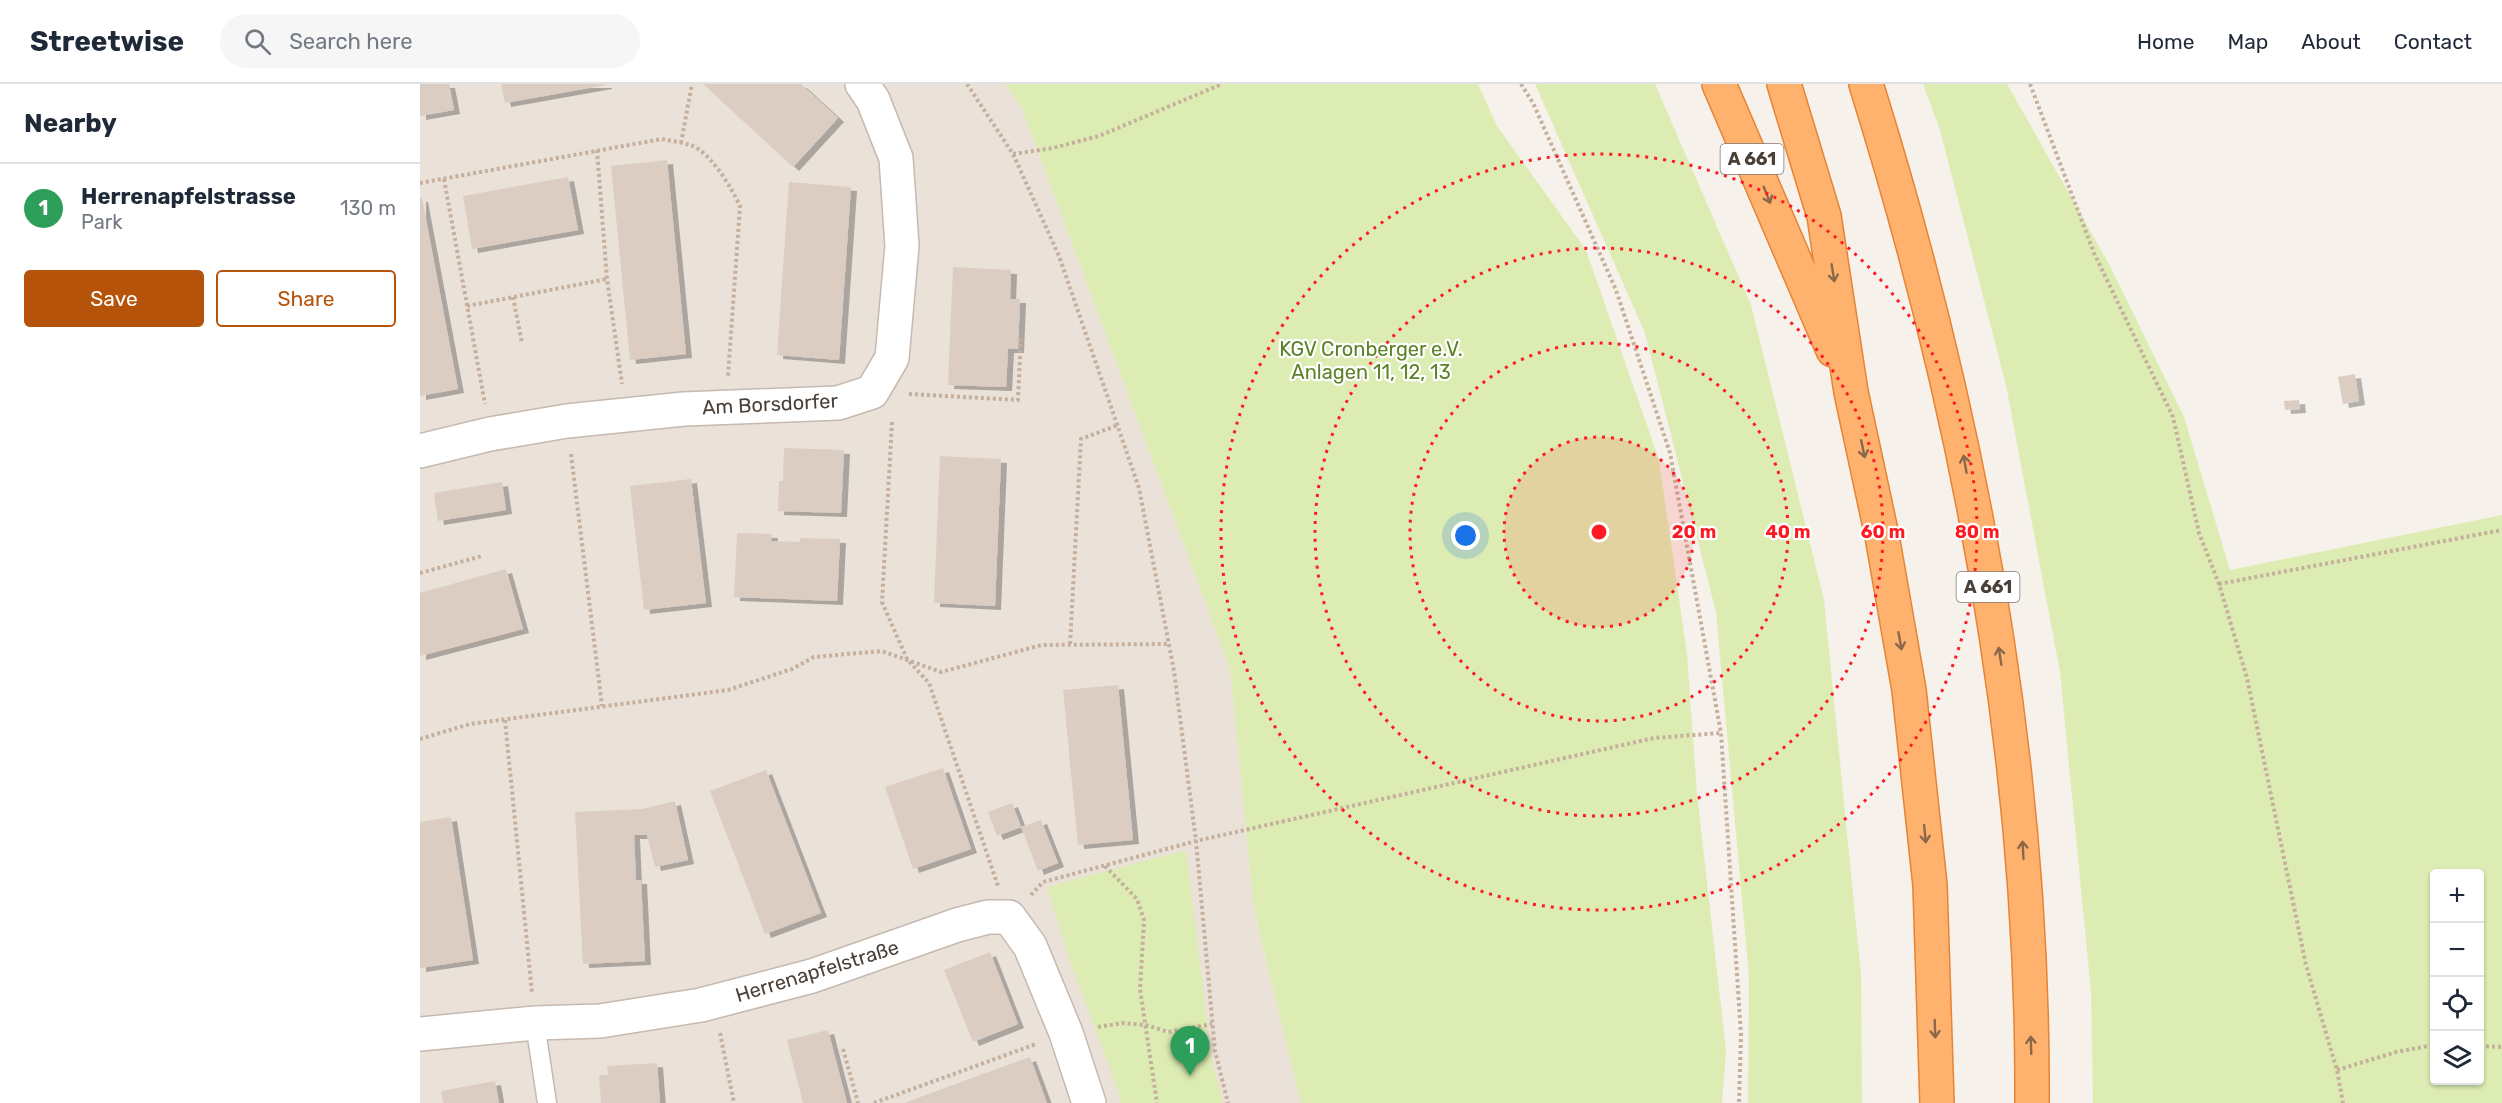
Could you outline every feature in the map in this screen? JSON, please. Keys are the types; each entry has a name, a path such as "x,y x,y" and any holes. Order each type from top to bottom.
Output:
{"highway":[{"name":"A 661","path":"1719,84 1851,392"},
{"name":"A 661","path":"1784,84 1824,216 1851,392 1882,536 1909,690 1930,885 1937,1103"},
{"name":"A 661","path":"1866,84 1901,197 1954,406 2001,659 2022,826 2028,928 2032,1103"}],"street":[{"path":"862,84 873,100 896,158 902,246 892,358 872,392"},
{"name":"Am Borsdorfer","path":"420,451 490,434 567,421 726,406 838,403 872,392"},
{"name":"Herrenapfelstraße","path":"420,1034 535,1023 600,1021 714,1001 812,976 957,925 988,917 1009,917"},
{"path":"1009,917 1030,946 1066,1033 1089,1103"}],"lane":[{"path":"535,1023 547,1103"}],"path":[{"path":"681,143 692,84"},
{"path":"967,84 1013,154 1059,256 1139,488 1169,644 1196,841 1215,1051 1228,1103"},
{"path":"1013,154 1053,148 1099,136 1222,84"},
{"path":"1521,84 1533,103 1616,290 1670,453 1721,733 1741,1035 1740,1103"},
{"path":"2030,84 2094,253 2174,417 2199,533 2220,584 2247,678 2306,965 2337,1070 2343,1103"},
{"path":"420,183 662,139 692,146 714,165 730,184 740,206 726,406"},
{"path":"597,150 607,279 626,414"},
{"path":"444,179 490,434"},
{"path":"466,306 607,279"},
{"path":"513,297 522,343"},
{"path":"872,392 1018,400 1021,335"},
{"path":"567,421 602,706"},
{"path":"892,422 882,602 907,659 929,683 1009,917 1043,882 1196,841 1654,738 1721,733"},
{"path":"1070,644 1081,439 1118,425"},
{"path":"2220,584 2502,530"},
{"path":"420,573 482,556"},
{"path":"420,739 470,724 728,690 792,669 814,657 882,651 941,672 1042,645 1169,644"},
{"path":"505,720 535,1023"},
{"path":"1104,865 1137,898 1144,920 1140,988 1157,1103"},
{"path":"714,1001 734,1103"},
{"path":"874,1103 1066,1033 1124,1023 1146,1025 1168,1032 1212,1024"},
{"path":"2337,1070 2396,1052 2430,1046"},
{"path":"2484,1046 2502,1047"},
{"path":"843,1049 858,1103"}],"shaded area":[{"path":"420,84 1005,84 1021,106 1230,669 1254,911 1301,1103 420,1103"}],"green space":[{"name":"KGV Cronberger e.V. Anlagen 11, 12, 13","path":"1005,84 1478,84 1497,126 1586,250 1659,460 1687,654 1697,794 1726,1051 1722,1103 1301,1103 1254,911 1230,669 1021,106"},
{"path":"1535,84 1655,84 1751,305 1824,600 1861,975 1862,1103 1748,1103 1749,977 1716,612 1645,333"},
{"path":"1923,84 2007,84 2110,266 2184,417 2230,570 2502,515 2502,1103 2093,1103 2091,992 2060,672 2006,385 1940,130"},
{"path":"1186,850 1212,1062 1223,1103 1121,1103 1070,961 1047,887"}],"building":[{"path":"420,84 449,84 454,110 420,116"},
{"path":"501,84 606,84 606,85 505,103"},
{"path":"703,84 801,84 838,118 793,167"},
{"path":"667,160 686,354 630,360 611,166"},
{"path":"568,177 578,230 472,249 463,196"},
{"path":"789,182 851,187 839,360 777,355"},
{"path":"420,198 422,198 458,389 420,396"},
{"path":"953,267 1011,270 1010,299 1020,299 1018,349 1008,349 1006,387 948,385"},
{"path":"2355,374 2359,401 2343,404 2338,377"},
{"path":"2299,400 2300,409 2285,410 2284,401"},
{"path":"784,448 844,450 841,513 778,511 779,481 783,481"},
{"path":"940,456 1001,459 995,606 934,603"},
{"path":"691,479 706,603 644,610 630,486"},
{"path":"502,482 506,510 438,521 434,493"},
{"path":"737,533 772,534 771,541 800,542 800,538 840,539 837,601 734,597"},
{"path":"506,569 523,629 420,656 420,593"},
{"path":"1118,685 1133,840 1078,845 1063,690"},
{"path":"943,768 971,849 913,869 885,787"},
{"path":"766,770 821,913 765,934 710,791"},
{"path":"675,801 688,860 655,867 647,835 634,835 636,880 641,880 645,961 583,964 575,812 642,809"},
{"path":"1012,803 1021,827 997,836 988,812"},
{"path":"451,817 473,960 420,968 420,822"},
{"path":"1041,820 1058,863 1038,871 1021,827"},
{"path":"990,952 1018,1024 973,1042 944,970"},
{"path":"828,1030 847,1103 803,1103 787,1040"},
{"path":"1030,1057 1047,1103 904,1103 980,1075"},
{"path":"657,1063 660,1103 601,1103 599,1075 608,1075 607,1066"},
{"path":"495,1081 499,1103 443,1103 441,1091"}],"place":[{"name":"Herrenapfelstrasse","path":"1190,1076"}]}
